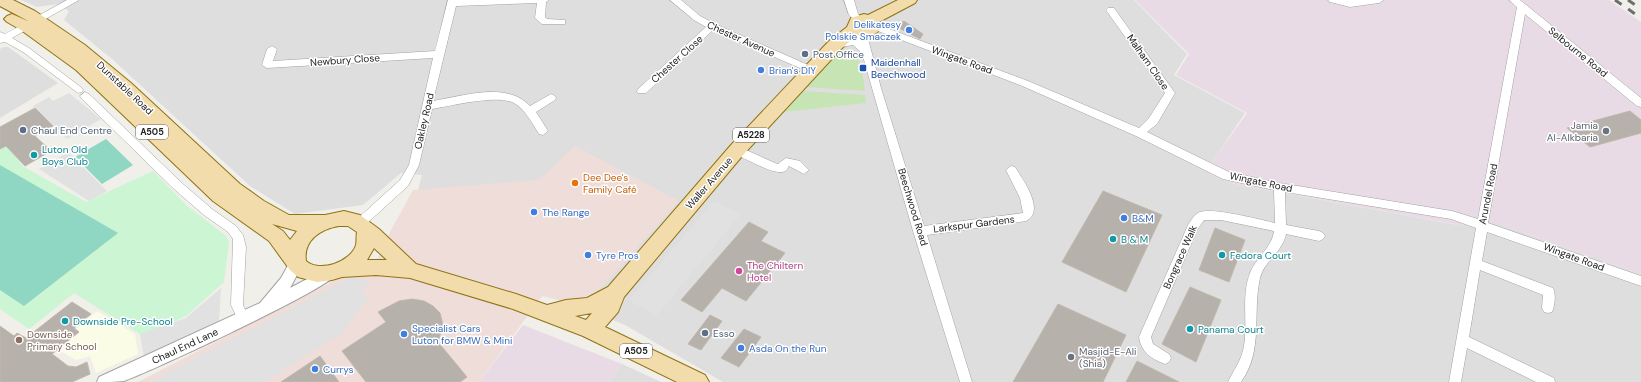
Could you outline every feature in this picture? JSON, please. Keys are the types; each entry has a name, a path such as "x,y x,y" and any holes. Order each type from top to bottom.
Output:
{"main road":[{"name":"Dunstable Road","path":"2,0 33,23 82,66 219,196 276,236 296,262"},
{"name":"Waller Avenue","path":"590,330 611,306 615,293 737,150 834,46 850,32 910,0"},
{"name":"Dunstable Road","path":"0,13 33,23 72,41 96,60 245,197 283,220 295,223 324,222"},
{"path":"344,219 363,227 368,238 366,246 360,255 336,271 309,273 302,270 296,262 295,252 298,243 305,235 324,222 344,219"},
{"name":"A505","path":"363,227 410,270"},
{"name":"A505","path":"336,271 376,267 410,270 548,314 590,330 698,382"},
{"path":"548,314 566,308 589,306 615,293"}],"street":[{"path":"2,38 33,23 74,0"},
{"path":"453,2 543,0 540,18 545,22 562,22"},
{"name":"Chester Avenue","path":"675,0 697,18 712,26 812,70"},
{"name":"Beechwood Road","path":"849,0 854,15 864,25 866,52 966,382"},
{"path":"1334,0 1350,4 1379,0"},
{"name":"Oakley Road","path":"363,227 404,183 414,165 439,54 453,2"},
{"name":"Selbourne Road","path":"1518,3 1641,103"},
{"name":"Arundel Road","path":"1455,382 1481,224 1503,117 1518,3"},
{"name":"Malham Close","path":"1111,10 1170,93 1153,121 1140,133"},
{"name":"Wingate Road","path":"864,25 1024,83 1140,133 1227,176 1279,187 1452,215 1641,281"},
{"name":"Chester Close","path":"642,91 712,26"},
{"path":"2,38 26,50 82,93 179,187 239,238 240,247 237,305 243,318"},
{"path":"834,46 856,41 866,52"},
{"name":"Newbury Close","path":"272,49 267,65 439,54"},
{"path":"428,106 488,96 515,99 530,111 543,131"},
{"path":"530,111 551,98"},
{"path":"737,150 772,167 781,168 786,162 791,162 798,164 804,170"},
{"name":"Larkspur Gardens","path":"919,231 1022,218 1028,215 1029,210 1022,188 1011,170"},
{"path":"1234,382 1248,359 1252,343 1254,279 1265,256 1278,243 1281,214 1279,187"},
{"name":"Bongrace Walk","path":"1165,358 1151,352 1145,344 1145,337 1192,228 1201,216 1220,216 1319,236"},
{"name":"Chaul End Lane","path":"264,307 286,282 296,262"},
{"path":"1475,263 1549,292 1548,308"},
{"name":"Chaul End Lane","path":"105,382 194,342 307,287 336,271"},
{"path":"1462,340 1549,382"}],"shaded area":[{"path":"21,0 1134,0 1187,54 1174,75 1245,113 1213,161 1203,170 1230,183 1463,226 1474,215 1641,274 1641,382 723,382 625,325 557,297 404,243 422,175 401,173 363,205 295,214 250,186 112,59 64,20 69,11 58,4 37,7"},
{"path":"1135,0 1609,0 1641,22 1641,274 1474,215 1464,226 1230,183 1203,170 1213,161 1247,113 1176,75 1189,54"},
{"path":"8,47 58,83 0,118 0,49"},
{"path":"69,93 101,119 67,139 33,106 49,97 53,101"},
{"path":"575,146 679,201 599,290 586,298 570,303 542,296 479,382 138,382 378,258 390,232 413,190 539,180"},
{"path":"68,152 107,191 89,201 39,169"},
{"path":"714,201 741,214 656,316 629,300"},
{"path":"353,276 370,283 360,291 368,298 342,333 265,382 150,382"},
{"path":"221,288 219,322 144,357 140,334 186,318"},
{"path":"97,311 135,334 138,354 96,373 90,356 76,360 58,350 79,332 76,329"},
{"path":"523,325 622,364 609,382 479,382"},
{"path":"622,364 661,382 609,382"}],"green space":[{"path":"843,49 854,53 858,58 862,71 865,91 806,87 839,51"},
{"path":"803,91 865,95 866,103 784,112"},
{"path":"106,139 133,165 102,184 75,157"},
{"path":"6,146 24,167 86,202 153,171 186,205 226,236 229,242 224,282 186,316 143,336 74,293 29,329 0,309 0,149"},
{"path":"0,165 118,233 24,306 0,290"}],"building":[{"name":"Delikatesy Polskie Smaczek","path":"904,21 923,34 920,39 895,26"},
{"path":"35,108 53,126 35,136 51,151 25,166 6,146 0,149 0,127"},
{"name":"Jamia Al-Alkbaria","path":"1630,111 1641,120 1641,133 1590,147 1567,128"},
{"name":"B & M","path":"1103,191 1162,215 1126,292 1062,262"},
{"name":"The Chiltern Hotel","path":"749,222 768,232 761,241 785,253 746,301 722,288 702,312 681,300"},
{"name":"Fedora Court","path":"1215,228 1245,240 1229,282 1199,270"},
{"name":"Panama Court","path":"1190,287 1221,300 1196,362 1162,344"},
{"name":"Specialist Cars Luton for BMW & Mini","path":"412,299 424,301 433,306 440,313 443,325 438,342 467,377 460,382 366,382 342,351 386,322 378,312 399,301"},
{"name":"Downside Primary School","path":"72,302 91,314 74,328 79,332 52,354 68,366 76,367 87,362 90,374 72,382 0,382 0,326 14,336 17,333 26,338"},
{"name":"Masjid-E-Ali (Shia)","path":"1058,304 1126,335 1103,382 1013,382"},
{"name":"Esso","path":"710,315 722,321 701,350 688,344"},
{"name":"Asda On the Run","path":"744,329 761,337 739,367 721,358"},
{"name":"Currys","path":"320,356 339,382 281,382"},
{"path":"1137,361 1179,382 1126,382"}],"railway":[{"path":"1615,0 1641,18"},
{"path":"1628,0 1641,9"}],"place":[{"name":"Delikatesy Polskie Smaczek","path":"909,30"},
{"name":"Post Office","path":"805,54"},
{"name":"Maidenhall Beechwood","path":"863,68"},
{"name":"Brian's DIY","path":"761,70"},
{"name":"Chaul End Centre","path":"23,130"},
{"name":"Jamia Al-Alkbaria","path":"1606,131"},
{"name":"Luton Old Boys Club","path":"34,155"},
{"name":"Dee Dee's Family Café","path":"575,183"},
{"name":"The Range","path":"534,212"},
{"name":"B&M","path":"1124,218"},
{"name":"B & M","path":"1113,239"},
{"name":"Tyre Pros","path":"588,255"},
{"name":"Fedora Court","path":"1222,255"},
{"name":"The Chiltern Hotel","path":"739,271"},
{"name":"Downside Pre-School","path":"65,321"},
{"name":"Panama Court","path":"1190,329"},
{"name":"Esso","path":"705,333"},
{"name":"Specialist Cars Luton for BMW & Mini","path":"404,334"},
{"name":"Downside Primary School","path":"19,340"},
{"name":"Asda On the Run","path":"741,348"},
{"name":"Masjid-E-Ali (Shia)","path":"1071,357"},
{"name":"Currys","path":"315,369"}]}
